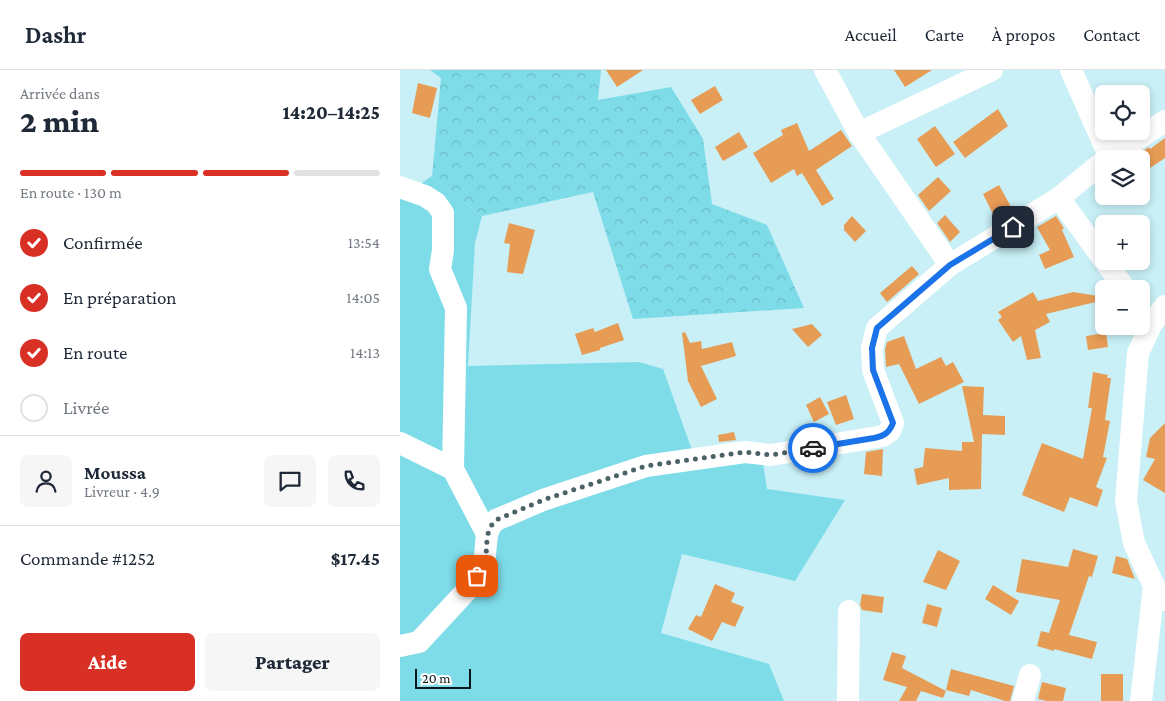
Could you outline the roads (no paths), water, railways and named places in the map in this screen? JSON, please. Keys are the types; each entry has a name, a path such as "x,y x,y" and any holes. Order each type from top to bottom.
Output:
{"street":[{"path":"825,70 859,133 950,265"},
{"path":"859,133 992,70"},
{"path":"1071,70 1103,150"},
{"path":"1121,150 1165,121"},
{"path":"400,646 419,642 469,588 484,565 488,534 491,525 496,520 543,500 646,466 745,452 771,455 883,436 890,431 893,423 873,370 872,348 877,328 950,265 1059,198 1095,169"},
{"path":"400,187 425,196 436,204 443,213 443,250 440,269 456,308 453,469 488,534"},
{"path":"1059,198 1095,248"},
{"path":"1150,316 1165,306"},
{"path":"1141,701 1159,593 1134,542 1126,501 1138,354 1142,335"},
{"path":"400,443 453,469"},
{"path":"848,611 848,701"},
{"path":"1023,701 1030,676"}]}
